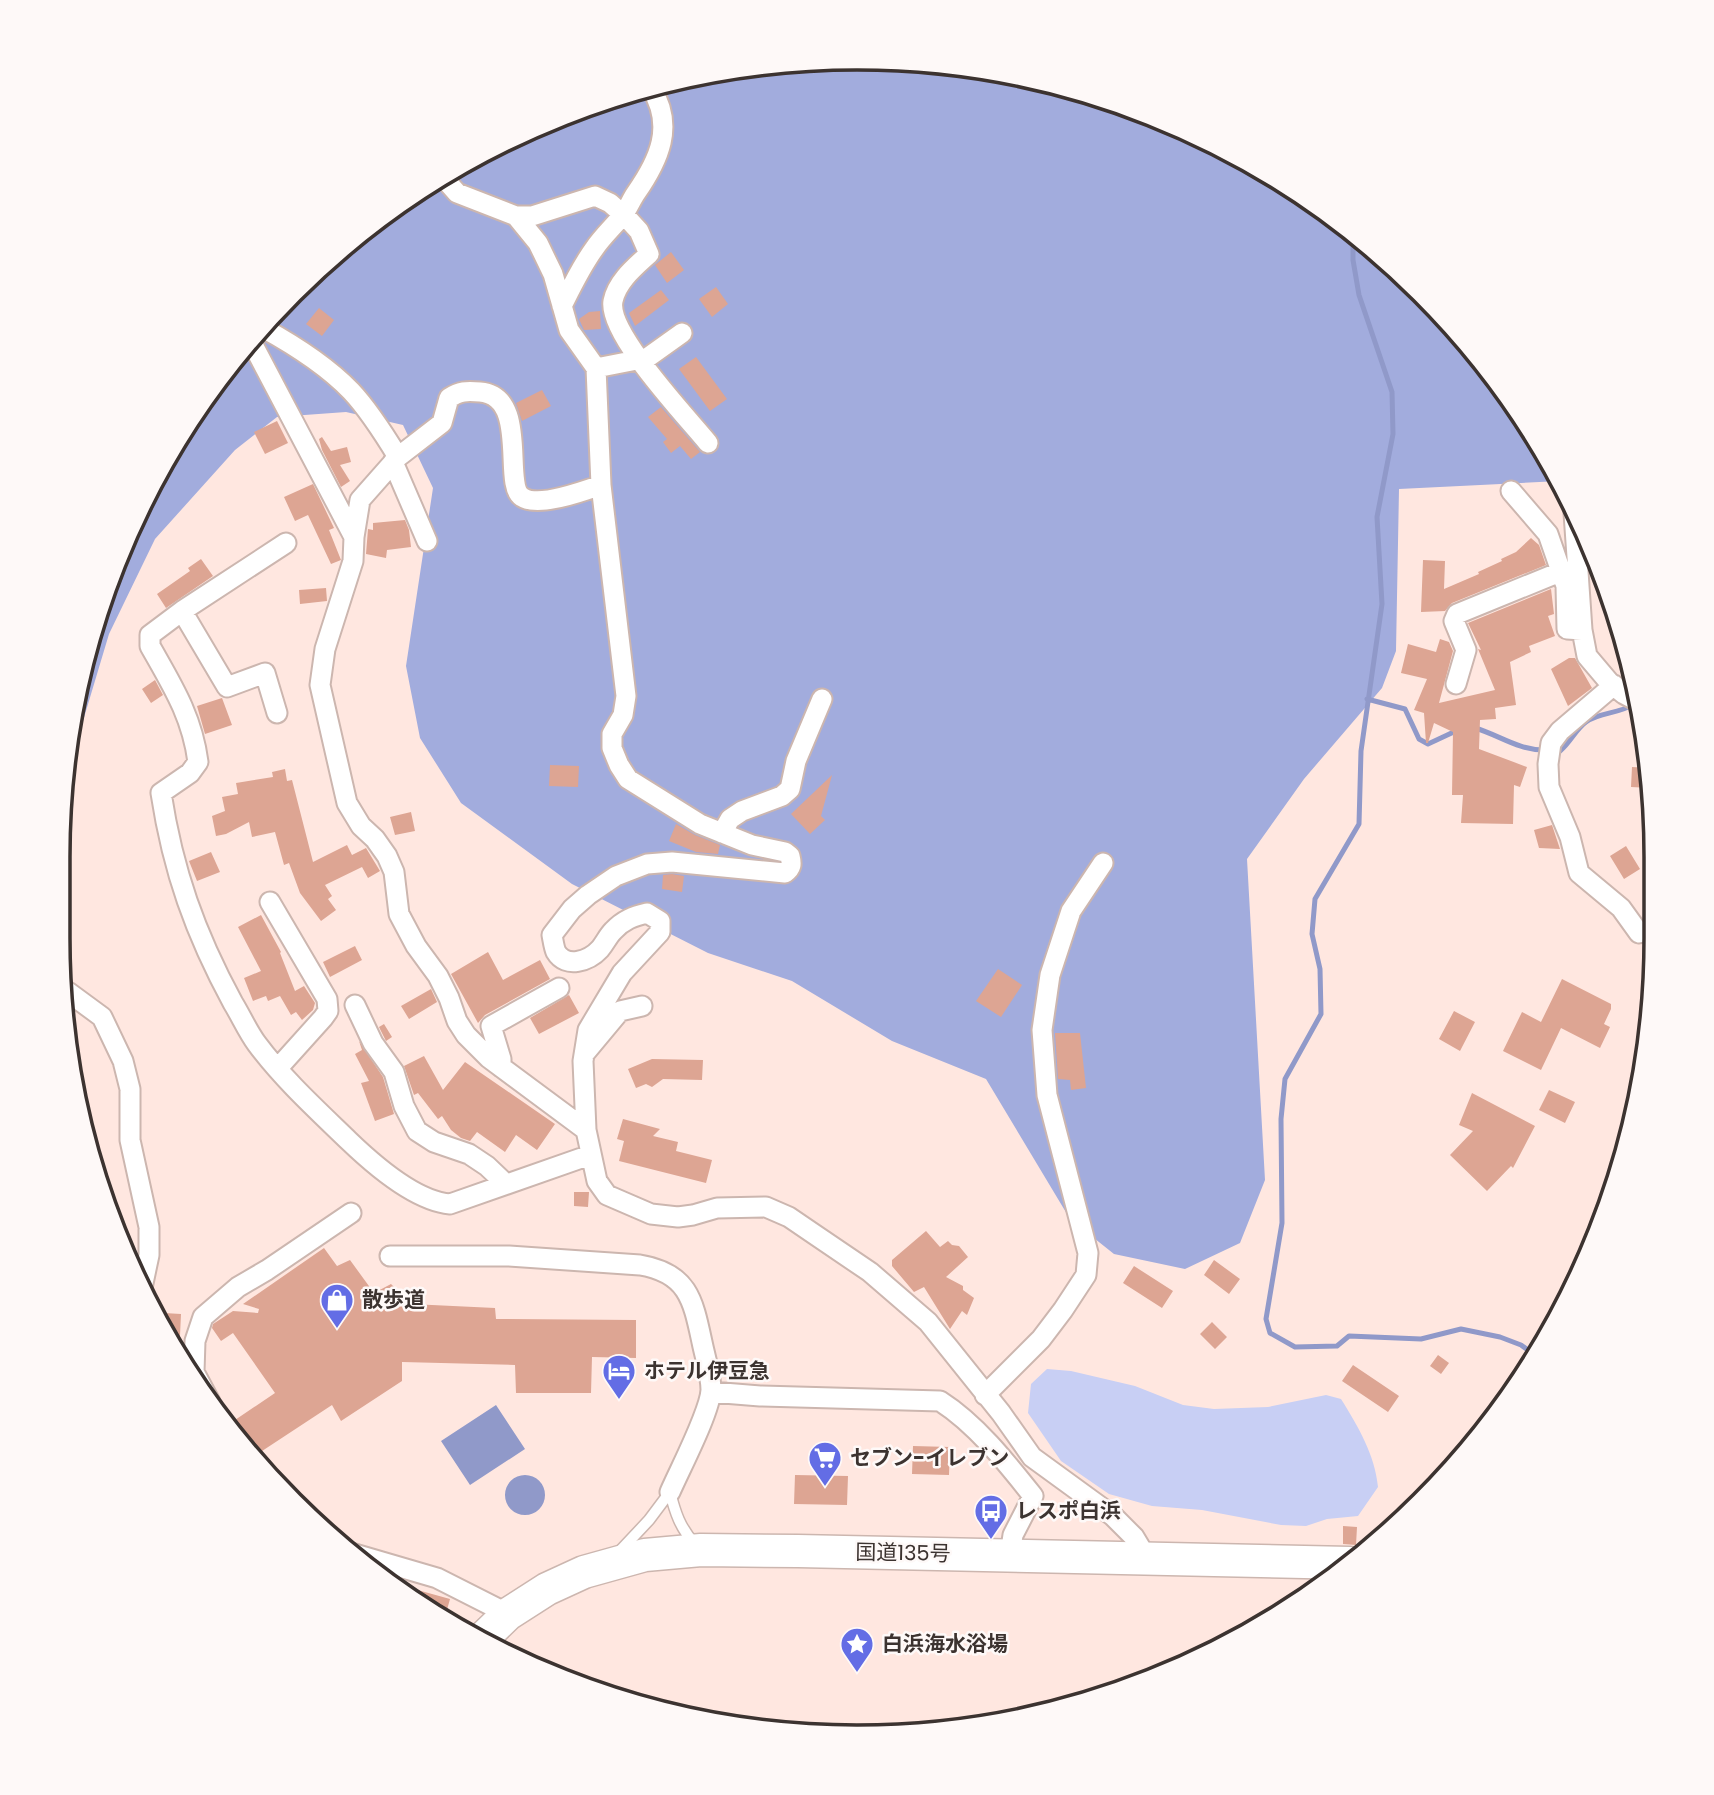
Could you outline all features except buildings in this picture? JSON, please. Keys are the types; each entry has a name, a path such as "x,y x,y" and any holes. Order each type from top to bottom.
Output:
{"highway":[{"name":"国道135号","path":"483,1631 547,1589 584,1572 645,1555 701,1550 1335,1563"}],"street":[{"path":"562,306 594,248 624,215 650,174 660,150 663,125 656,96"},
{"path":"449,184 457,193 516,216 532,216 595,197 610,203 624,215 639,231 649,254 633,268 621,284 613,301 615,319 639,360 709,443"},
{"path":"516,216 538,243 553,274 569,330 596,368 601,485 626,696 623,715 612,734 612,748 619,765 628,779 700,824 752,845 785,852 790,856 792,864 785,873 672,862 647,864 616,876 588,895 572,908 557,926 552,935 556,952 565,960 575,962 590,957 613,930 632,916 648,913 660,920 660,932 621,973 588,1030 584,1053 586,1130 597,1181 607,1195 651,1214 678,1217 693,1216 717,1208 766,1207 789,1217 870,1272 928,1322 1032,1457 1113,1516 1134,1537 1146,1557"},
{"path":"270,332 306,354 351,391 378,425 396,459 427,541"},
{"path":"596,368 647,358 682,333"},
{"path":"256,350 354,537"},
{"path":"586,1130 489,1058 466,1035 457,1021 438,976 416,946 399,914 394,872 387,856 361,826 347,803 320,685 326,649 353,561 360,500 396,459 442,424 449,398 461,391 493,393 502,403 514,449 515,490 522,498 534,500 564,497 601,485"},
{"path":"1510,491 1548,534 1566,586 1567,629 1582,630"},
{"path":"1576,537 1582,630 1587,656 1627,696"},
{"path":"286,542 150,635 150,646 184,704 195,741 198,762 190,774 161,793 178,874 195,928 256,1043 371,1163 423,1197 450,1204 590,1155"},
{"path":"1456,684 1466,650 1454,621 1457,614 1560,572"},
{"path":"182,611 227,687 265,673 277,713"},
{"path":"1614,685 1560,731 1551,743 1549,787 1570,837 1579,873 1621,908 1639,933"},
{"path":"722,833 730,819 736,815 782,796 790,789 796,761 822,699"},
{"path":"985,1395 1041,1339 1086,1275 1088,1252 1047,1095 1042,1030 1051,975 1071,911 1104,863"},
{"path":"270,902 329,1006 323,1018 278,1068"},
{"path":"501,1067 491,1026 559,988"},
{"path":"73,995 102,1017 123,1061 130,1089 130,1140 149,1227 149,1255 145,1273"},
{"path":"355,1005 373,1043 394,1072 408,1114 417,1131 434,1142 469,1154 505,1183"},
{"path":"584,1053 620,1011 642,1006"},
{"path":"194,1362 195,1341 203,1317 238,1287 351,1213"},
{"path":"390,1256 509,1256 655,1268 670,1274 690,1296 711,1392 670,1492"},
{"path":"711,1392 940,1401 958,1412 1033,1496 1013,1535 1010,1555"},
{"path":"376,1560 437,1578 508,1614"}],"lane":[{"path":"670,1492 676,1517 686,1535 701,1550"},
{"path":"609,1563 649,1520 670,1492"}],"shaded area":[{"path":"857,70 960,77 1011,85 1110,112 1205,151 1251,175 1294,203 1376,265 1449,338 1481,378 1511,420 1548,482 1399,489 1396,651 1382,688 1304,779 1247,859 1265,1180 1240,1243 1185,1269 1114,1254 1070,1219 986,1079 892,1041 792,981 708,953 572,884 461,803 420,738 406,666 433,488 403,425 346,412 277,417 235,450 155,539 109,634 81,726 97,653 112,604 151,509 175,463 233,378 265,338 338,265 420,203 509,151 604,112 653,97 754,77"},
{"path":"1047,1369 1071,1371 1135,1386 1183,1405 1214,1409 1268,1407 1326,1395 1341,1399 1369,1452 1378,1487 1358,1516 1327,1519 1306,1526 1281,1525 1202,1510 1152,1506 1109,1494 1061,1461 1028,1413 1031,1384"},
{"path":"496,1405 525,1449 470,1485 441,1441"},
{"path":"525,1475 533,1476 539,1481 544,1487 544,1503 539,1509 533,1514 525,1515 517,1514 511,1509 506,1503 505,1495 506,1487 511,1481 517,1476"}],"waterway":[{"path":"1353,247 1359,295 1392,392 1393,434 1377,517 1382,604 1361,751 1359,824 1315,899 1312,934 1320,969 1321,1014 1285,1079 1281,1119 1282,1223 1266,1319 1270,1333 1295,1347 1337,1346 1349,1336 1421,1339 1461,1329 1500,1337 1527,1350"},
{"path":"1367,699 1405,709 1419,739 1428,744 1458,730"},
{"path":"1554,751 1560,751 1582,725 1591,719 1629,706"},
{"path":"1475,728 1517,745 1544,750"}],"place":[{"name":"散歩道","path":"337,1330"},
{"name":"ホテル伊豆急","path":"619,1401"},
{"name":"セブン-イレブン","path":"825,1488"},
{"name":"レスポ白浜","path":"991,1541"},
{"name":"白浜海水浴場","path":"857,1674"}]}
